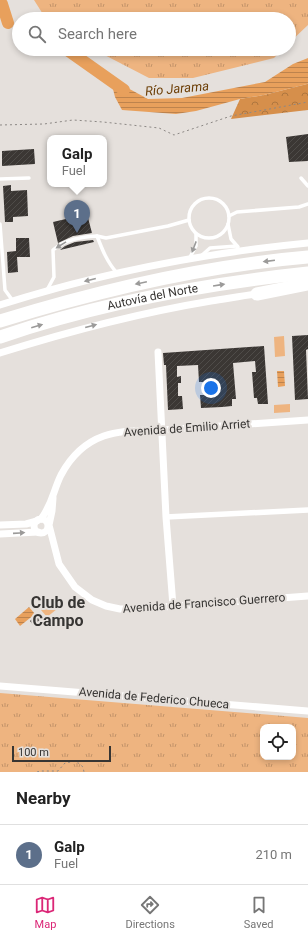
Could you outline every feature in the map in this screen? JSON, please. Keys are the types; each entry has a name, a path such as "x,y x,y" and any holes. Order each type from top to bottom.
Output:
{"highway":[{"name":"Autovía del Norte","path":"0,321 82,297 130,286 234,266 308,257"},
{"name":"Autovía del Norte","path":"0,337 80,314 187,289 308,273"},
{"path":"257,294 308,284"}],"street":[{"path":"0,306 46,292 118,274 239,248 308,243"},
{"path":"0,353 45,339 124,318 193,304 257,294 308,290"},
{"path":"158,352 163,430 166,517 173,606"},
{"name":"Avenida de Emilio Arriet","path":"39,520 47,511 60,476 69,462 81,448 95,438 140,429 163,430 308,420"},
{"path":"0,534 46,532 52,511 53,498"},
{"path":"166,517 308,510"},
{"path":"39,520 34,526 39,533"},
{"path":"0,525 26,524 39,520 46,521 55,550"},
{"name":"Avenida de Francisco Guerrero","path":"39,533 55,550 59,564 75,587 92,600 106,606 120,609 308,596"},
{"name":"Avenida de Federico Chueca","path":"0,686 308,711"}],"lane":[{"path":"0,179 29,178"},
{"path":"301,178 308,186"},
{"path":"228,224 225,231 219,236 203,238 196,234 191,228 189,220 193,205 200,200 207,198 215,198 222,202 228,208 228,224 231,239 239,248"},
{"path":"229,216 238,212 308,204"},
{"path":"46,292 54,277 53,250 67,241 83,237 97,236 106,238 168,226 189,220"},
{"path":"0,224 2,284 13,301"},
{"path":"188,259 196,246 196,234"},
{"path":"97,236 110,265 118,274"}],"path":[{"path":"0,125 44,124 73,120 159,128 174,135 231,116 308,102"},
{"path":"37,772 40,770 58,771 65,763 76,761 83,767 84,772"}],"green space":[{"path":"34,0 308,0 308,25 296,36 296,12 42,12"},
{"path":"107,56 276,56 274,58 193,78 149,78"},
{"path":"308,83 308,110 231,119 240,99 264,95"},
{"path":"284,336 285,356 275,357 274,337"},
{"path":"290,404 290,412 274,413 274,405"},
{"path":"56,597 62,605 47,617 41,610"},
{"path":"0,693 308,718 308,772 0,772"}],"shaded area":[{"path":"308,58 307,84 264,95 240,99 196,111 176,114 122,110 115,97 111,81 117,80 124,86 148,99 182,98 265,82 293,64"},
{"path":"277,371 284,371 285,386 278,387"},
{"path":"29,607 35,614 20,626 15,619"}],"building":[{"path":"308,134 308,161 289,162 286,137"},
{"path":"34,149 35,164 2,166 2,151"},
{"path":"11,185 11,191 27,190 28,216 13,217 13,222 5,222 3,186"},
{"path":"87,214 92,233 73,236 58,243 53,222"},
{"path":"16,238 29,238 30,257 17,257 18,272 8,273 7,252 16,251"},
{"path":"93,240 94,242 60,250 75,242"},
{"path":"308,335 308,349 306,350 308,399 295,400 292,336"},
{"path":"264,346 268,404 258,404 257,398 254,398 252,372 256,372 255,361 233,363 236,399 232,399 232,406 222,407 201,408 200,395 204,395 203,382 199,382 198,365 177,366 177,377 181,376 181,383 178,383 178,396 182,396 183,409 168,410 166,365 164,365 163,353"},
{"path":"38,614 42,618 34,626 30,621"}],"waterway":[{"name":"Río Jarama","path":"0,2 8,23"},
{"name":"Río Jarama","path":"76,56 124,90"}],"place":[{"name":"Galp","path":"77,233"}],"district":[{"name":"Club de Campo","path":"58,611"}]}
